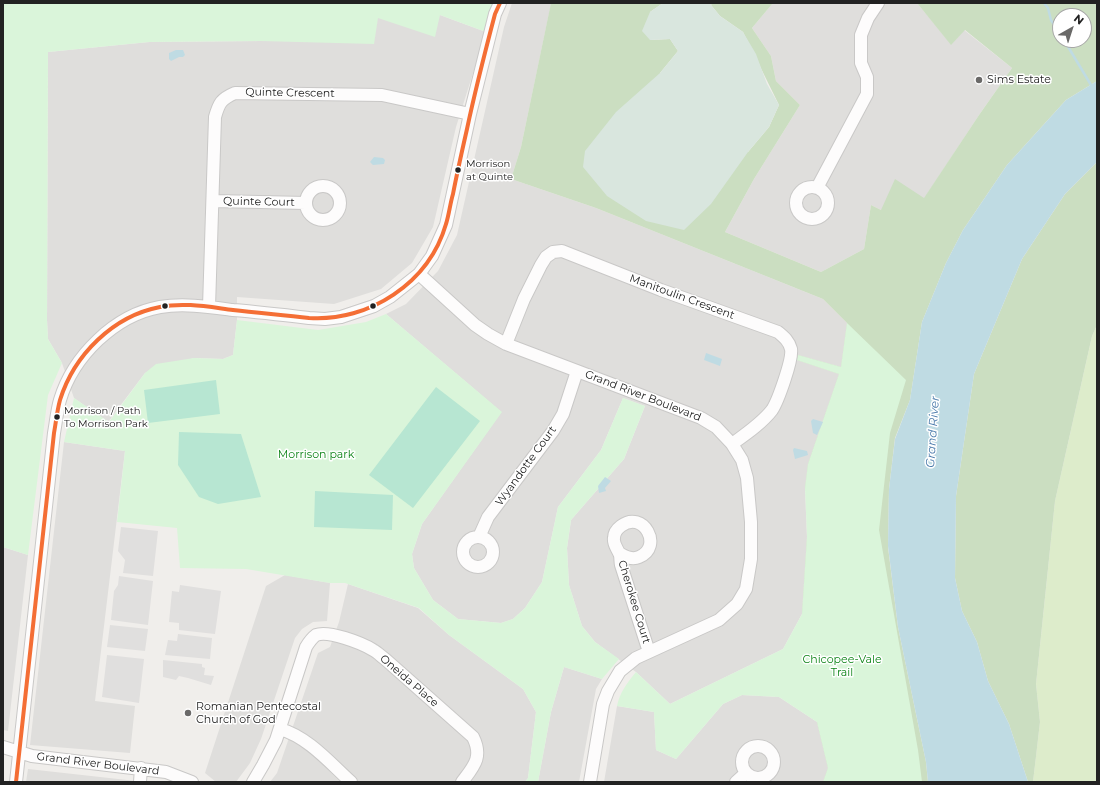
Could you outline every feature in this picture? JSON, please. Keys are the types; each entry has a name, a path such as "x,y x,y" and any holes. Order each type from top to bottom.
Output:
{"street":[{"path":"16,782 54,433 59,403 66,384 80,361 92,346 104,335 132,316 146,310 162,307 209,307 309,318 325,319 341,317 374,306 390,297 419,274 432,256 446,225 470,114 495,14 500,3"},
{"path":"817,188 867,94 867,77 861,63 861,35 868,18 878,3"},
{"name":"Quinte Crescent","path":"209,307 215,117 218,106 225,97 235,93 382,95 470,114"},
{"name":"Quinte Court","path":"212,201 306,203"},
{"name":"Manitoulin Crescent","path":"506,344 524,299 541,265 546,257 553,252 562,251 661,290 778,332 784,336 789,343 791,357 777,400 772,409 764,418 732,444"},
{"name":"Grand River Boulevard","path":"419,274 475,325 488,334 506,344 701,418 716,427 732,444 742,460 747,478 751,522 751,559 746,589 737,604 719,620 649,652 626,665 614,679 603,704 590,782"},
{"name":"Wyandotte Court","path":"479,537 488,517 553,431 563,414 577,371"},
{"name":"Cherokee Court","path":"620,553 621,565 649,652"},
{"name":"Oneida Place","path":"253,782 280,729 306,647 310,640 315,636 322,634 332,634 372,649 473,737 478,746 478,756 474,766 462,782"},
{"path":"280,729 291,732 308,743 351,782"},
{"name":"Grand River Boulevard","path":"3,747 32,756 166,772 192,782"},
{"path":"140,782 141,768"},
{"path":"736,782 746,773"}],"shaded area":[{"path":"512,3 551,4 521,147 511,179 596,208 823,299 847,323 841,367 798,355 797,360 839,374 808,464 805,488 807,537 802,614 783,649 670,704 636,672 595,642 582,626 569,585 567,548 571,520 624,459 645,406 623,398 601,450 558,507 542,582 525,608 513,619 501,623 458,619 433,600 414,568 412,554 422,524 501,412 386,314 406,304 438,271 457,235 504,27"},
{"path":"663,3 712,3 711,5 720,16 743,32 756,54 767,84 779,105 769,127 748,152 711,204 684,230 646,221 607,196 583,167 585,151 616,112 660,73 678,51 670,39 650,40 642,31 650,12"},
{"path":"773,3 917,3 951,44 964,30 1012,68 924,199 881,210 871,205 864,249 821,272 725,232 754,179 800,105 776,81 771,56 752,28"},
{"path":"440,15 486,32 456,127 433,227 412,263 381,289 334,304 237,297 237,320 233,355 223,359 194,358 145,373 108,422 74,398 62,363 48,339 48,52 149,42 261,41 377,17"},
{"path":"64,442 125,451 95,701 135,706 130,753 30,745"},
{"path":"121,527 158,531 153,576 123,573 125,560 118,551"},
{"path":"3,547 28,555 8,731 3,730"},
{"path":"285,575 330,583 327,621 313,622 302,629 295,638 261,739 250,763 236,782 216,782 205,773 266,586"},
{"path":"119,576 153,581 148,625 111,620 114,591 118,585"},
{"path":"348,584 418,608 449,635 523,689 536,712 528,778 525,782 270,782 277,773 318,653 330,647 339,622"},
{"path":"180,585 221,591 215,634 179,630 179,623 169,622 172,591 179,592"},
{"path":"110,625 148,629 145,651 107,647"},
{"path":"178,634 212,638 210,659 165,655 168,640 177,641"},
{"path":"107,655 144,659 139,703 102,697"},
{"path":"163,660 202,664 202,667 205,668 204,675 214,676 211,685 179,676 176,680 163,677"},
{"path":"564,667 602,679 596,689 579,782 538,782 551,712"},
{"path":"742,695 779,697 817,722 828,768 823,782 604,782 617,706 654,712 656,750 676,759 723,704"},
{"path":"28,769 145,782 26,782"}],"green space":[{"path":"3,3 494,3 486,32 440,15 435,37 378,18 374,44 261,41 149,42 48,52 47,320 48,339 62,363 48,395 28,555 3,547"},
{"path":"551,3 663,3 650,12 650,40 670,39 678,51 660,73 748,152 769,127 779,105 743,32 720,16 711,5 712,3 773,3 752,28 771,56 776,81 800,105 754,179 725,232 821,272 864,249 871,205 881,210 895,179 924,198 1012,68 965,30 951,45 917,3 1097,3 1097,81 1066,100 1007,165 963,230 946,263 922,322 910,400 895,438 889,489 888,547 898,627 926,762 928,782 823,782 828,768 817,722 802,614 807,537 807,495 805,488 808,464 839,374 797,360 798,355 841,367 847,323 823,299 596,208 511,179 521,147"},
{"path":"1097,162 1097,325 1092,336 1055,501 1036,684 1040,722 1033,782 1028,782 1009,724 988,681 977,642 962,611 955,578 956,496 974,374 1022,259 1065,194"},
{"name":"Morrison park","path":"386,314 502,412 422,524 412,554 414,568 433,600 458,619 501,623 513,619 525,608 542,582 558,507 601,450 623,398 645,406 624,459 571,520 567,548 569,585 582,626 595,642 619,659 602,679 564,667 551,712 538,782 525,782 528,778 536,712 523,689 449,635 419,608 345,583 330,583 246,569 180,568 177,528 117,522 125,451 64,442 74,398 109,422 145,373 156,364 194,358 223,359 233,355 237,320 318,330 366,322"},
{"name":"Chicopee-Vale Trail","path":"847,323 906,380 890,433 879,530 918,750 922,782 823,782 828,768 817,722 779,697 742,695 723,704 676,759 656,750 654,712 617,706 620,696 636,672 670,704 783,649 802,614 807,537 805,488 808,464 839,374 797,360 798,355 841,367"},
{"path":"1097,325 1097,782 1033,782 1040,722 1036,684 1055,501 1092,336"},
{"path":"216,380 220,414 148,423 144,390"},
{"path":"436,387 480,421 413,508 369,475"},
{"path":"179,432 241,434 261,497 218,504 199,497 178,465"},
{"path":"315,491 393,495 392,530 314,527"}],"water":[{"path":"176,50 183,50 185,55 171,61 169,59 169,53"},
{"name":"Grand River","path":"1097,81 1097,162 1065,194 1022,259 974,374 956,496 955,578 962,611 977,642 988,681 1009,724 1028,782 928,782 926,762 898,627 888,546 889,489 895,439 910,400 922,322 946,263 963,230 1007,165 1066,100"},
{"path":"374,157 383,158 385,160 384,164 373,165 370,162"},
{"path":"706,353 722,359 720,366 704,360"},
{"path":"813,419 823,422 817,435 813,433 811,421"},
{"path":"794,448 807,451 808,455 795,459"},
{"path":"605,477 611,481 605,488 606,491 599,493 598,486"}],"waterway":[{"path":"1044,3 1048,8 1052,22"},
{"path":"1069,48 1091,85"}],"transit line":[{"path":"16,782 54,433 60,400 66,383 75,368 85,353 111,329 127,319 160,307 178,305 196,306 309,318 331,318 374,306 394,295 411,281 426,264 438,245 446,224 480,72 495,14 500,3"}],"place":[{"name":"Sims Estate","path":"979,80"},
{"name":"Morrison at Quinte","path":"458,170"},
{"name":"Morrison / Path To Morrison Park","path":"57,417"},
{"name":"Romanian Pentecostal Church of God","path":"188,713"}]}
